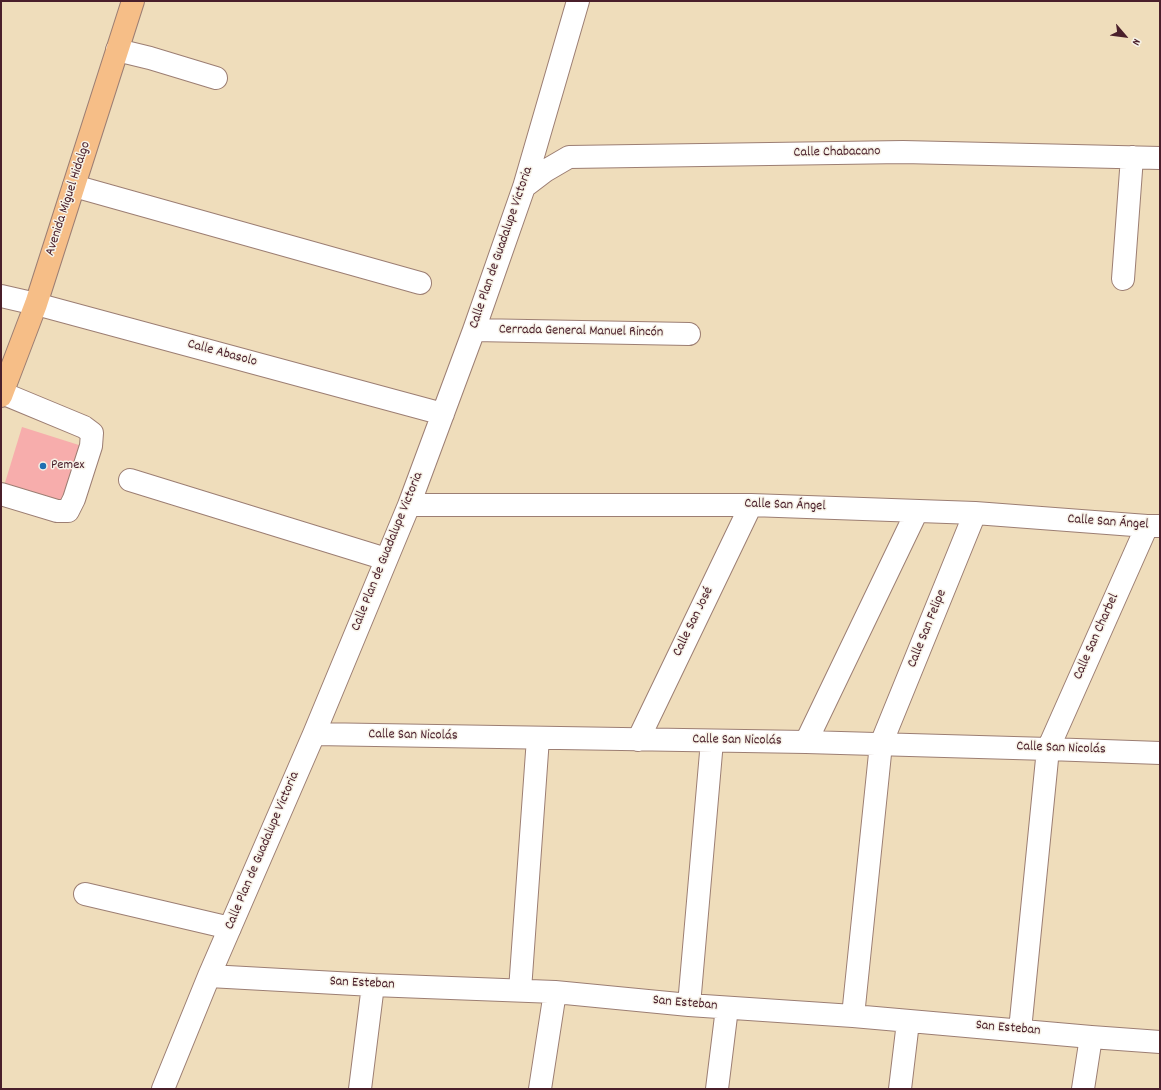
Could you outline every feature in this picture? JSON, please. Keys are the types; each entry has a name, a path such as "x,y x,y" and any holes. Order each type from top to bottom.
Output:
{"main road":[{"name":"Avenida Miguel Hidalgo","path":"2,395 36,304 133,1"}],"street":[{"name":"Calle Plan de Guadalupe Victoria","path":"162,1089 209,976 314,734 409,505 474,330 524,187 578,1"},
{"path":"117,50 150,58 216,78"},
{"name":"Calle Chabacano","path":"524,187 545,171 569,157 903,152 1160,158"},
{"path":"1123,279 1132,157"},
{"path":"74,186 420,283"},
{"name":"Calle Abasolo","path":"1,296 36,304 443,414"},
{"name":"Cerrada General Manuel Rincón","path":"474,330 689,334"},
{"path":"1,494 57,511 68,511 74,499 91,446 92,433 84,427 2,395"},
{"path":"130,480 386,559"},
{"name":"Calle San Ángel","path":"409,505 751,505 975,513 1153,526"},
{"name":"Calle San José","path":"638,740 751,505"},
{"path":"806,742 917,511"},
{"name":"Calle San Felipe","path":"853,1016 881,744 975,513"},
{"name":"Calle San Charbel","path":"1020,1030 1048,749 1153,526"},
{"name":"Calle San Nicolás","path":"314,734 806,742 1160,753"},
{"path":"520,990 538,738"},
{"path":"689,1005 712,741"},
{"path":"85,894 230,928"},
{"name":"San Esteban","path":"209,976 373,985 555,992 689,1005 853,1016 908,1022 1160,1042"},
{"path":"360,1089 373,985"},
{"path":"540,1089 555,992"},
{"path":"716,1089 727,1008"},
{"path":"900,1089 908,1022"},
{"path":"1083,1089 1091,1037"}],"building":[{"name":"Pemex","path":"22,427 82,446 64,505 4,486"}],"place":[{"name":"Pemex","path":"43,466"}]}
